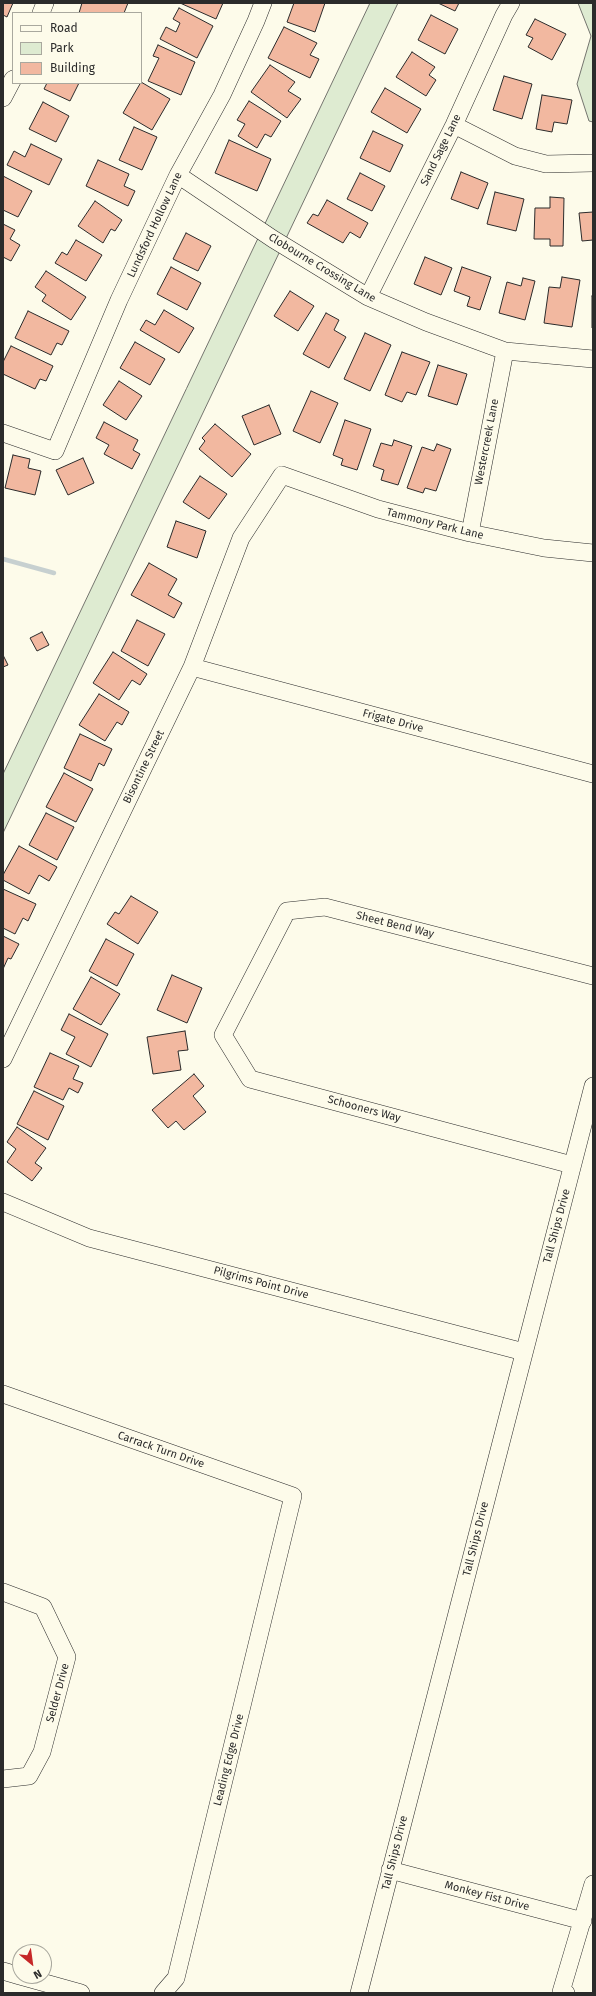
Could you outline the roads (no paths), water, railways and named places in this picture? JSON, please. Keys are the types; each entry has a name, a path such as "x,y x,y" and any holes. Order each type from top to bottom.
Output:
{"street":[{"name":"Lundsford Hollow Lane","path":"3,433 55,451 120,300 178,175 222,94 263,3"},
{"name":"Sand Sage Lane","path":"368,297 454,126 504,15 512,3"},
{"path":"3,98 12,81"},
{"path":"454,126 515,156 546,164 593,163"},
{"name":"Clobourne Crossing Lane","path":"178,175 273,239 368,297 426,322 505,351 593,359"},
{"name":"Westercreek Lane","path":"470,533 505,351"},
{"name":"Tammony Park Lane","path":"282,475 378,509 470,533 544,548 593,553"},
{"name":"Bisontine Street","path":"3,1060 192,667 241,538 282,475"},
{"name":"Frigate Drive","path":"192,667 593,774"},
{"name":"Sheet Bend Way","path":"244,995 287,911 325,907 593,976"},
{"name":"Schooners Way","path":"244,995 223,1035 250,1079 572,1164"},
{"name":"Tall Ships Drive","path":"358,1993 593,1086"},
{"name":"Pilgrims Point Drive","path":"3,1202 89,1238 524,1352"},
{"name":"Carrack Turn Drive","path":"3,1394 293,1496 287,1522"},
{"name":"Leading Edge Drive","path":"164,1993 176,1978 287,1522"},
{"name":"Selder Drive","path":"3,1592 43,1607 67,1657 42,1752 29,1776 3,1779"},
{"name":"Monkey Fist Drive","path":"390,1870 583,1921"},
{"path":"566,1993 561,1992 593,1884"},
{"path":"49,1984 81,1993"}],"waterway":[{"path":"3,559 54,573"}]}
